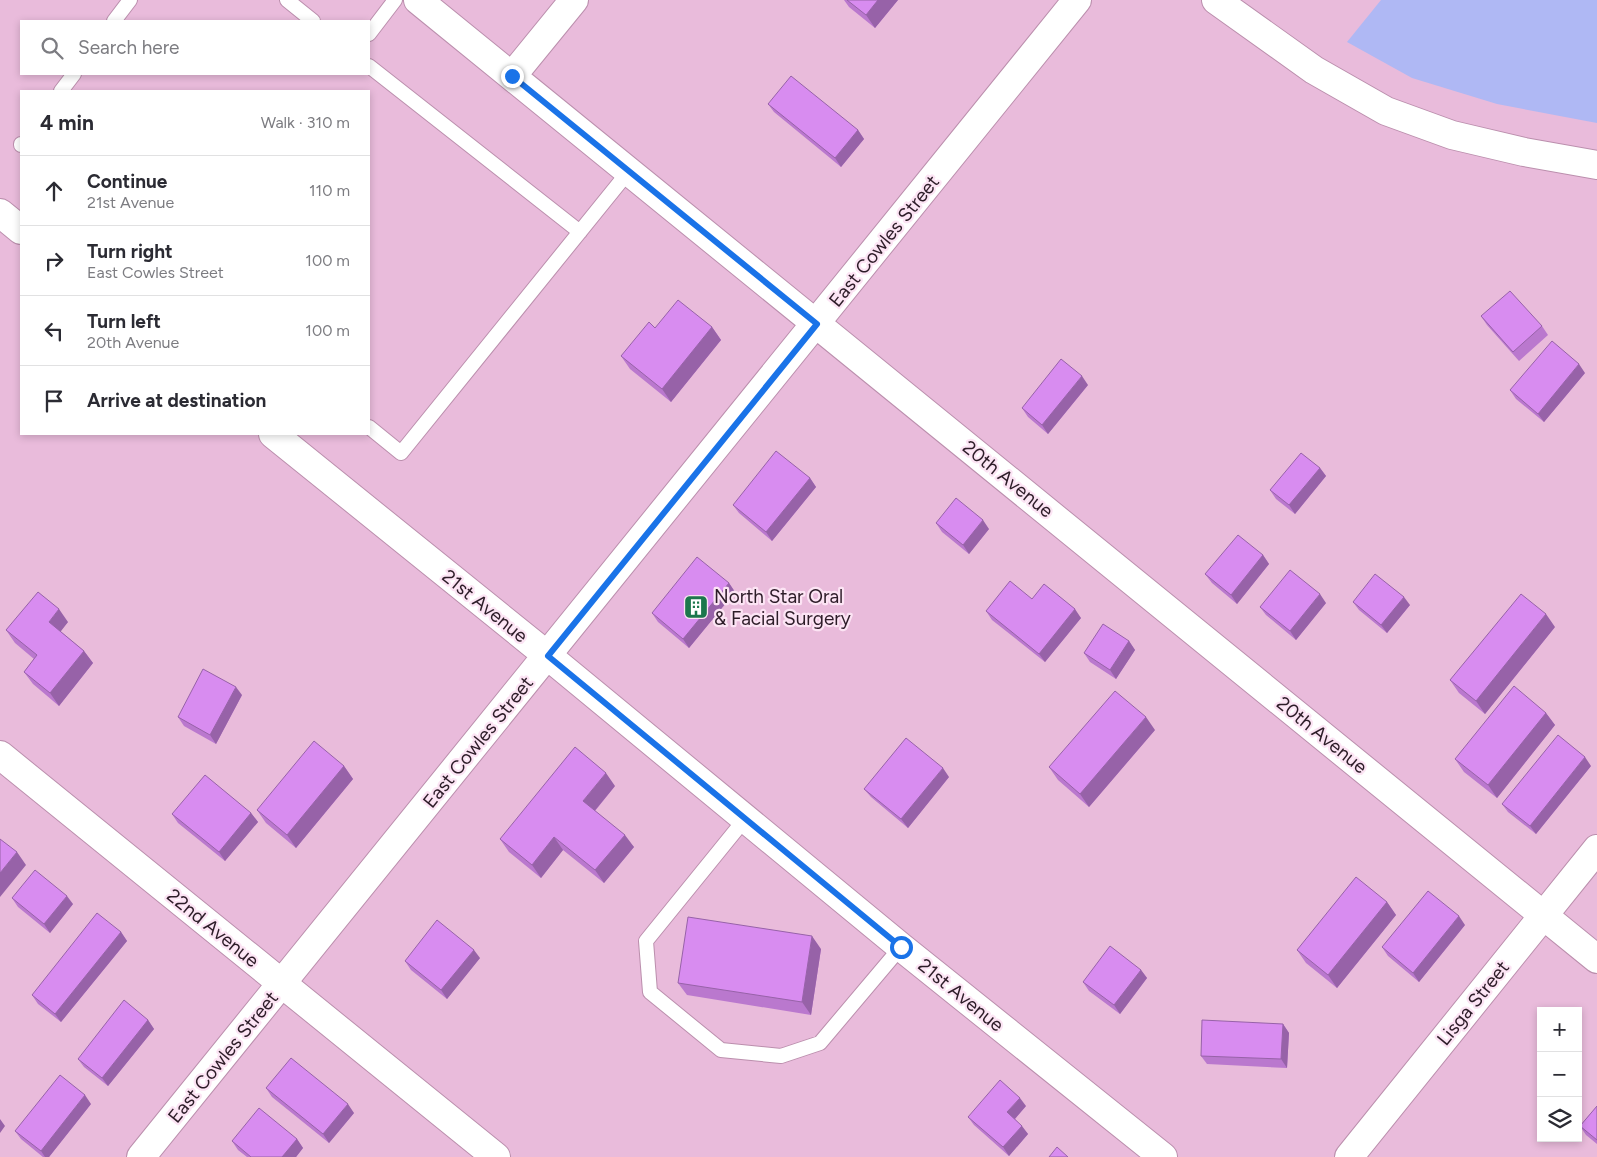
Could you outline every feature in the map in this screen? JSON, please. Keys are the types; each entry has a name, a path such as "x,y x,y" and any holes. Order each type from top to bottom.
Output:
{"street":[{"name":"20th Avenue","path":"418,0 1597,959"},
{"path":"512,76 574,0"},
{"name":"East Cowles Street","path":"141,1157 1078,0"},
{"path":"1216,0 1314,70 1386,111 1452,135 1524,152 1597,165"},
{"path":"0,213 20,229"},
{"name":"21st Avenue","path":"274,435 548,656 901,947 1163,1157"},
{"name":"22nd Avenue","path":"0,755 496,1157"},
{"name":"Lisga Street","path":"1349,1157 1597,849"}],"lane":[{"path":"115,20 130,0"},
{"path":"287,0 313,20"},
{"path":"370,33 395,0"},
{"path":"370,67 580,232"},
{"path":"62,90 73,75"},
{"path":"370,428 401,453 629,171"},
{"path":"745,819 646,941 650,992 721,1050 781,1056 820,1043 901,947"}],"shaded area":[{"path":"1381,0 1597,0 1597,123 1497,104 1412,78 1347,42"}],"building":[{"path":"847,0 878,0 866,15"},
{"path":"791,76 858,130 835,158 768,104"},
{"path":"1510,291 1542,326 1513,352 1481,316"},
{"path":"678,300 712,327 662,389 621,356 649,322 655,328"},
{"path":"1552,341 1579,364 1538,414 1510,390"},
{"path":"1061,359 1082,376 1042,425 1022,408"},
{"path":"776,451 810,478 766,532 733,505"},
{"path":"1301,453 1320,468 1289,505 1270,490"},
{"path":"956,498 983,520 963,545 936,523"},
{"path":"1238,535 1263,555 1231,595 1205,574"},
{"name":"North Star Oral & Facial Surgery","path":"697,557 729,583 683,639 652,613"},
{"path":"1290,570 1320,594 1290,631 1260,607"},
{"path":"1375,574 1404,597 1381,625 1353,602"},
{"path":"1010,581 1032,599 1044,584 1075,609 1039,654 986,611"},
{"path":"38,592 59,609 49,622 84,651 50,693 24,672 37,655 6,630"},
{"path":"1521,594 1546,614 1476,701 1450,680"},
{"path":"1103,624 1129,641 1110,670 1084,653"},
{"path":"203,669 236,687 210,735 178,717"},
{"path":"1514,686 1546,713 1488,785 1455,759"},
{"path":"1115,691 1146,717 1080,794 1049,767"},
{"path":"1558,735 1585,757 1530,826 1502,804"},
{"path":"906,738 943,768 901,819 864,789"},
{"path":"314,741 344,766 287,835 257,810"},
{"path":"575,747 606,773 583,801 625,835 595,870 554,837 532,865 500,839"},
{"path":"205,775 251,813 219,852 172,814"},
{"path":"0,839 17,852 0,873"},
{"path":"35,870 67,896 44,924 12,898"},
{"path":"1356,877 1387,902 1328,975 1297,950"},
{"path":"1428,891 1459,916 1413,973 1382,947"},
{"path":"97,913 121,932 55,1014 32,995"},
{"path":"688,917 812,936 802,1002 678,983"},
{"path":"437,920 474,950 441,990 405,961"},
{"path":"1110,946 1141,970 1114,1005 1083,982"},
{"path":"124,1000 148,1020 102,1078 78,1059"},
{"path":"1202,1020 1283,1024 1281,1059 1201,1056"},
{"path":"291,1058 348,1104 323,1134 266,1088"},
{"path":"60,1075 85,1095 41,1151 15,1131"},
{"path":"1000,1080 1020,1098 1007,1112 1022,1126 1003,1147 968,1117"},
{"path":"1597,1106 1597,1140 1582,1128 1582,1124"},
{"path":"259,1108 297,1139 282,1157 251,1157 232,1141"},
{"path":"1057,1147 1068,1157 1049,1157"}],"place":[{"name":"North Star Oral & Facial Surgery","path":"696,607"}],"route":[{"path":"512,76 817,324 548,656 901,947"}]}
